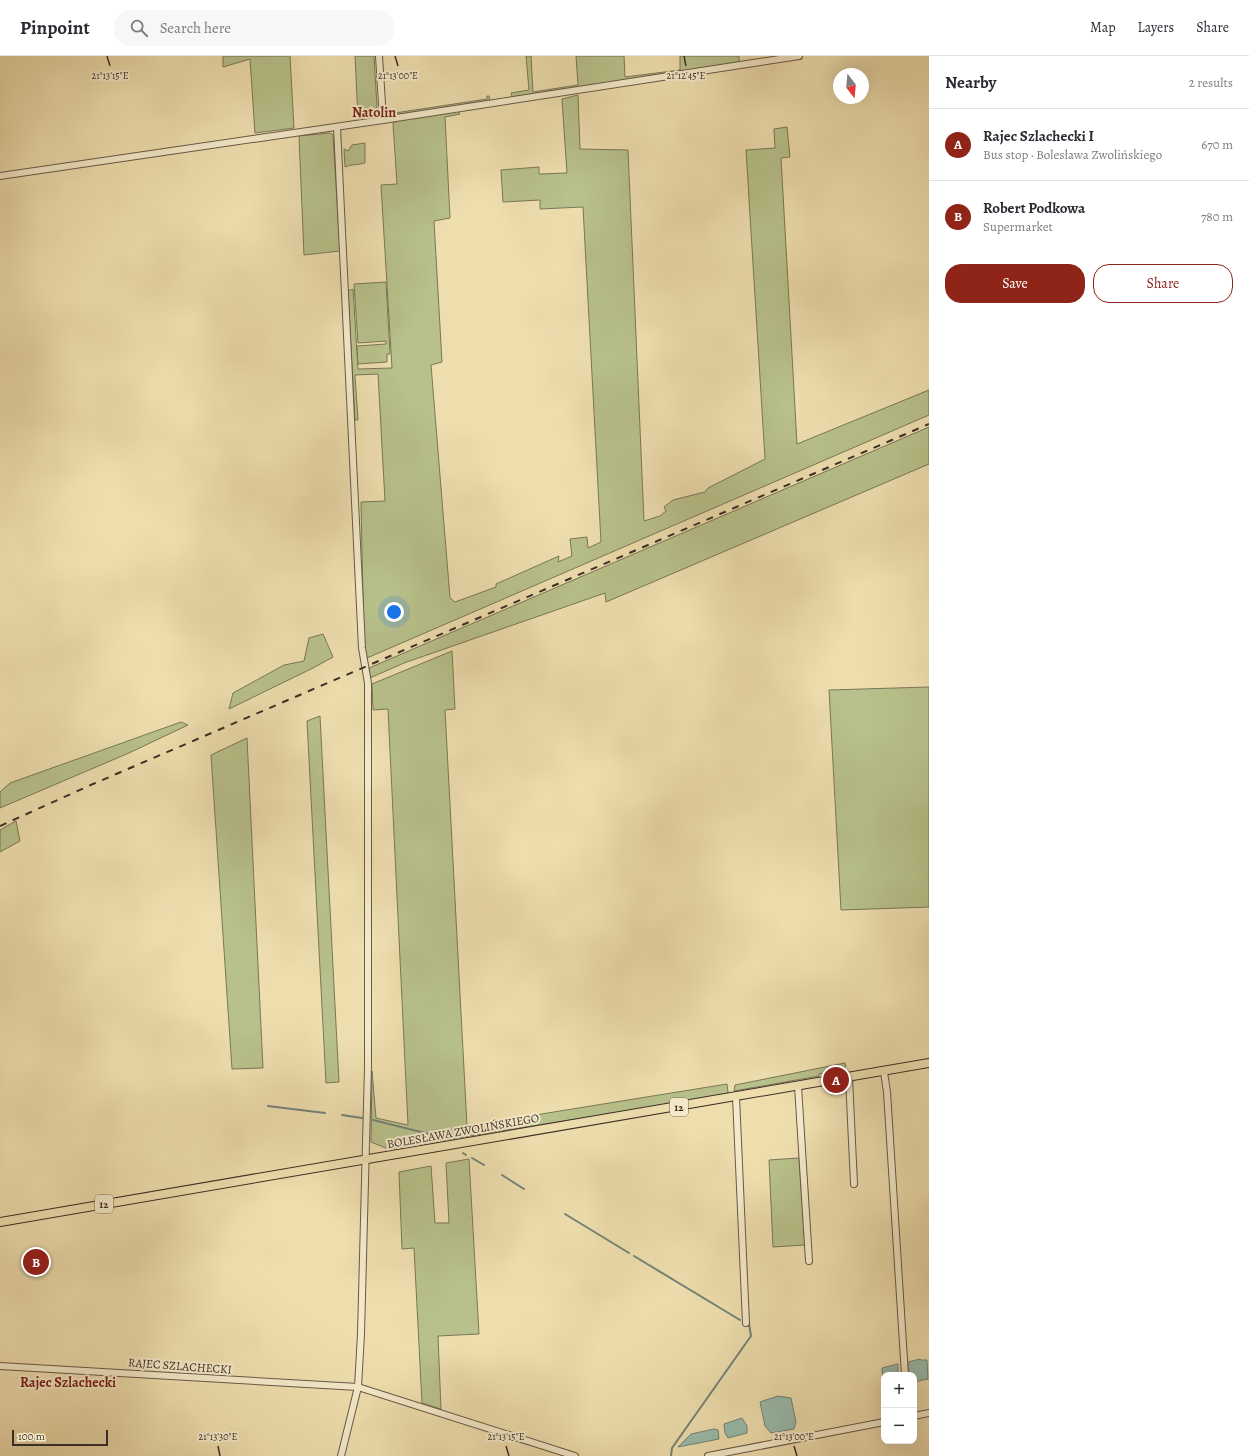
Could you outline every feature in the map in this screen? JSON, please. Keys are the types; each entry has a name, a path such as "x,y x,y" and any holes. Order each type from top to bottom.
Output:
{"main road":[{"name":"BOLESŁAWA ZWOLIŃSKIEGO","path":"0,1222 849,1078 929,1063"}],"street":[{"path":"379,56 383,120"},
{"path":"0,176 337,127 799,56"},
{"path":"337,127 362,648 368,683 368,1067 358,1387 341,1456"},
{"path":"884,1072 887,1092 905,1372"},
{"path":"849,1078 854,1184"},
{"path":"798,1086 809,1261"},
{"path":"736,1097 746,1323"},
{"name":"RAJEC SZLACHECKI","path":"0,1366 358,1387 575,1456"},
{"path":"917,1415 929,1413"},
{"path":"708,1456 881,1423"}],"green space":[{"path":"223,56 290,56 294,128 255,133 250,59 223,67"},
{"path":"355,56 374,56 377,107 370,116 358,118"},
{"path":"526,56 531,56 533,92 578,85 576,56 624,56 625,77 680,70 680,56 739,56 739,63 512,97 511,93 529,90"},
{"path":"578,95 580,149 628,150 644,521 660,516 666,511 664,507 673,500 705,492 708,488 765,459 746,150 775,148 774,129 787,127 790,157 781,158 797,444 929,390 929,415 367,658 364,645 361,502 385,501 378,374 355,375 358,420 355,420 348,291 353,289 358,369 392,368 381,185 397,184 393,123 400,120 458,111 460,114 445,117 450,218 434,221 442,362 431,365 450,598 455,602 496,587 496,584 559,556 558,562 572,556 570,539 587,537 588,548 601,542 583,207 540,209 540,200 503,202 501,170 539,167 539,174 567,173 562,99"},
{"path":"487,96 489,96 490,101 391,116 391,110 395,113 487,99"},
{"path":"330,133 333,135 340,251 304,255 299,136"},
{"path":"365,143 365,163 345,167 344,149 348,151 352,145"},
{"path":"386,282 390,354 387,354 387,362 358,364 357,346 386,344 386,341 358,343 354,284"},
{"path":"929,427 929,464 606,602 605,593 404,663 370,678 369,668"},
{"path":"323,634 333,657 229,709 233,693 284,665 304,661 309,638"},
{"path":"452,651 455,709 445,710 467,1126 727,1084 728,1092 726,1095 388,1149 371,1142 372,1071 376,1118 408,1125 388,709 373,710 372,684"},
{"path":"929,687 929,907 841,910 829,690"},
{"path":"320,716 339,1082 326,1083 307,721"},
{"path":"181,722 188,725 129,753 0,808 0,792 10,783"},
{"path":"247,738 263,1068 232,1069 211,755"},
{"path":"16,821 20,841 0,852 0,830"},
{"path":"845,1063 846,1066 838,1071 819,1074 819,1076 734,1091 735,1085"},
{"path":"799,1158 805,1245 773,1247 769,1160"},
{"path":"469,1159 479,1334 438,1336 441,1409 422,1403 414,1248 402,1249 399,1172 431,1166 435,1223 449,1223 446,1163"}],"shaded area":[{"path":"920,1359 927,1360 928,1379 917,1381 917,1372 908,1372 908,1362"},
{"path":"898,1364 898,1372 882,1372 882,1368"},
{"path":"778,1396 791,1398 796,1422 794,1429 771,1433 765,1426 760,1402"},
{"path":"742,1418 747,1426 747,1433 728,1438 725,1433 724,1424"},
{"path":"714,1429 718,1430 719,1439 678,1447 691,1434"}],"waterway":[{"path":"268,1106 325,1113"},
{"path":"342,1115 362,1118"},
{"path":"373,1120 437,1136"},
{"path":"472,1158 484,1165"},
{"path":"502,1175 524,1189"},
{"path":"565,1214 629,1253"},
{"path":"634,1256 740,1320"},
{"path":"671,1456 672,1448 751,1336 749,1324"}],"railway":[{"path":"0,826 93,784 929,424"}],"place":[{"name":"Rajec Szlachecki I","path":"836,1080"},
{"name":"Robert Podkowa","path":"36,1262"}],"district":[{"name":"Natolin","path":"374,112"},
{"name":"Rajec Szlachecki","path":"68,1382"}]}
